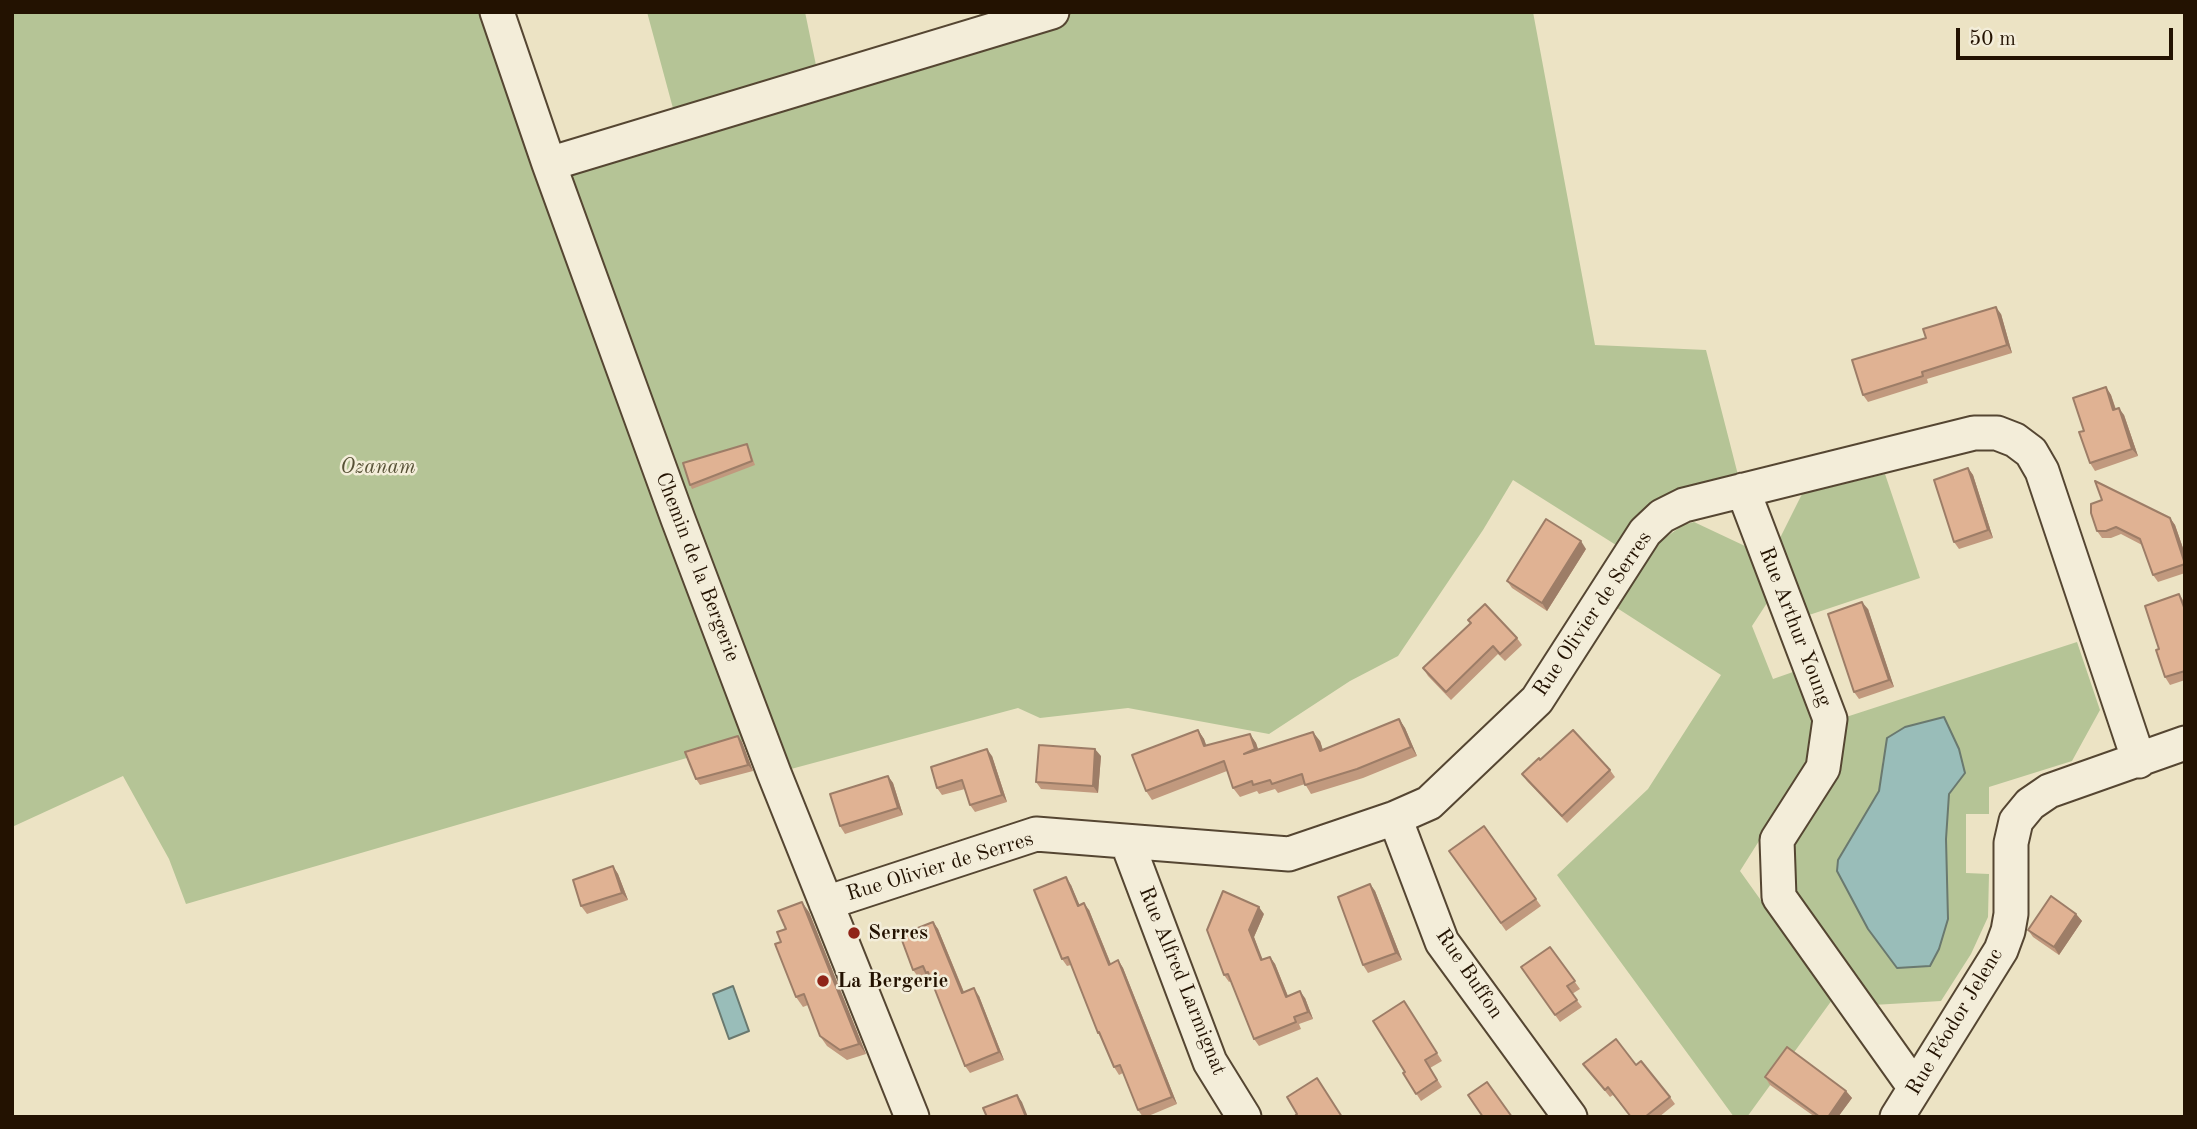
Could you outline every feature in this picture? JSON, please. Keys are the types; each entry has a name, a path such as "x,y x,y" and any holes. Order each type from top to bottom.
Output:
{"street":[{"name":"Chemin de la Bergerie","path":"497,12 549,164 678,519 826,903 912,1117"},
{"path":"549,164 1052,12"},
{"name":"Rue Olivier de Serres","path":"826,903 1036,834 1289,854 1395,818 1429,803 1537,700 1645,532 1662,516 1684,505 1974,433 1997,433 2015,440 2031,452 2042,471 2139,761"},
{"name":"Rue Arthur Young","path":"1743,490 1830,719 1823,768 1777,840 1779,897 1915,1088"},
{"name":"Rue Féodor Jelenc","path":"1897,1117 2001,950 2011,914 2011,843 2017,821 2030,804 2049,791 2185,743"},
{"name":"Rue Buffon","path":"1395,818 1443,942 1570,1117"},
{"name":"Rue Alfred Larmignat","path":"1127,842 1210,1062 1244,1117"}],"green space":[{"name":"Ozanam","path":"12,12 512,12 558,147 674,112 647,12 805,12 817,70 980,20 979,12 1533,12 1595,345 1706,350 1738,475 1669,493 1632,519 1616,545 1513,480 1483,530 1398,656 1350,681 1269,734 1128,708 1040,718 1018,708 791,769 745,741 186,904 169,859 123,776 12,827"},
{"path":"1885,474 1920,578 1800,618 1774,550 1802,494"},
{"path":"1694,522 1745,546 1767,603 1752,626 1773,679 1793,672 1813,723 1809,762 1740,871 1832,1000 1747,1117 1734,1117 1557,875 1648,789 1721,675 1617,608 1658,543 1683,525"},
{"path":"2077,642 2100,710 2072,761 1989,787 1989,814 1966,814 1966,873 1989,874 1988,917 1971,954 1941,1001 1873,1005 1793,892 1791,842 1843,718","holes":["1883,759 1965,773 1949,794 1946,839 1838,860 1879,791"]}],"water":[{"path":"1944,717 1959,749 1965,773 1949,794 1946,839 1948,919 1939,949 1930,966 1897,968 1868,929 1837,871 1838,860 1879,791 1887,738 1905,727"},
{"path":"733,986 749,1031 729,1039 713,994"}],"building":[{"path":"1996,307 2007,345 1922,372 1923,376 1863,395 1852,360 1926,338 1923,329"},
{"path":"2106,387 2113,410 2119,408 2132,449 2090,463 2079,432 2084,431 2073,398"},
{"path":"747,444 752,461 690,485 683,463"},
{"path":"1968,468 1988,530 1954,542 1934,480"},
{"path":"2095,481 2170,518 2185,564 2153,575 2140,539 2116,527 2097,531 2091,504 2102,500"},
{"path":"1546,519 1581,541 1542,603 1507,581"},
{"path":"2179,594 2185,610 2185,671 2165,677 2145,606"},
{"path":"1862,602 1889,680 1854,692 1828,614"},
{"path":"1485,604 1517,638 1500,654 1493,646 1446,692 1423,668 1471,623 1468,620"},
{"path":"1399,719 1411,747 1357,769 1305,785 1302,774 1272,784 1270,780 1253,785 1252,781 1233,788 1224,761 1146,791 1132,755 1198,730 1204,746 1250,734 1255,749 1244,754 1313,732 1320,751"},
{"path":"1573,730 1610,770 1562,816 1522,774"},
{"path":"738,736 748,765 696,779 685,752"},
{"path":"1039,745 1095,749 1093,786 1036,782"},
{"path":"987,749 1002,795 970,805 962,780 937,788 931,767"},
{"path":"888,776 898,808 840,826 830,794"},
{"path":"1484,826 1536,899 1501,923 1449,851"},
{"path":"613,866 622,893 581,906 573,880"},
{"path":"1066,877 1078,906 1084,903 1109,965 1118,960 1172,1097 1138,1110 1120,1065 1114,1067 1068,957 1062,959 1034,890"},
{"path":"1370,884 1396,953 1363,965 1338,897"},
{"path":"1223,891 1259,907 1249,930 1261,960 1270,957 1286,997 1300,991 1308,1012 1294,1017 1296,1022 1254,1039 1228,974 1224,975 1207,930"},
{"path":"2051,896 2076,914 2054,947 2028,930"},
{"path":"802,902 859,1044 840,1050 820,1036 804,994 796,997 775,944 781,942 777,932 786,929 778,911"},
{"path":"933,922 962,993 974,988 999,1052 965,1066 928,972 926,973 923,966 913,970 900,935"},
{"path":"1550,947 1575,981 1567,986 1577,1000 1555,1015 1521,967"},
{"path":"1404,1001 1437,1053 1425,1060 1437,1080 1416,1094 1373,1021"},
{"path":"1616,1039 1636,1065 1641,1061 1670,1097 1645,1117 1631,1117 1608,1087 1605,1090 1583,1064"},
{"path":"1787,1047 1846,1091 1828,1117 1820,1117 1765,1077"},
{"path":"1317,1078 1342,1117 1295,1116 1297,1114 1287,1097"},
{"path":"1487,1082 1512,1117 1483,1117 1468,1095"},
{"path":"1017,1095 1026,1117 987,1117 983,1108"}],"place":[{"name":"Serres","path":"854,933"},
{"name":"La Bergerie","path":"823,981"}]}
